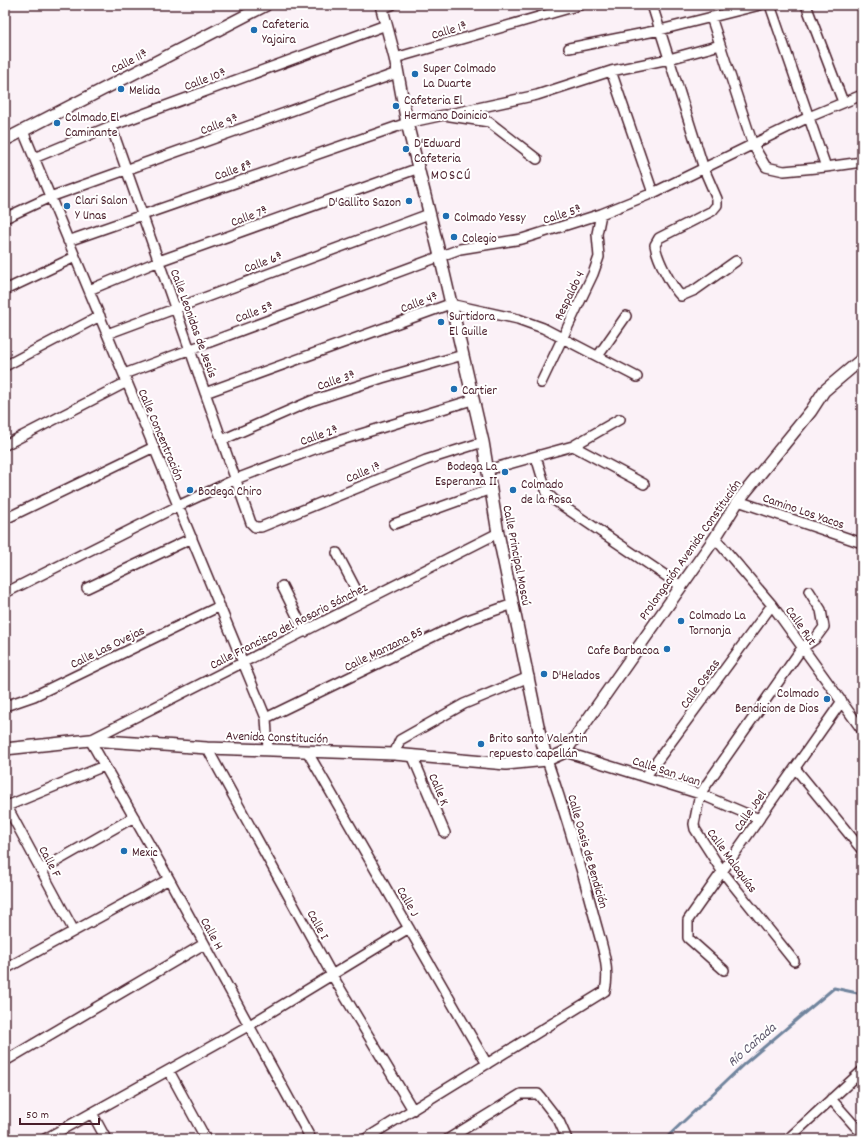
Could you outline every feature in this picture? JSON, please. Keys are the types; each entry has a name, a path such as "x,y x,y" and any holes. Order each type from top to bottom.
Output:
{"street":[{"name":"Calle 11ª","path":"5,140 266,5"},
{"name":"Calle 1ª","path":"395,58 580,5"},
{"path":"652,5 704,169 717,199 717,204 712,211 659,238 655,245 656,253 675,290 681,296 695,290 736,261"},
{"path":"568,48 660,30 760,5"},
{"path":"770,5 826,167"},
{"path":"806,5 843,102"},
{"name":"Calle Principal Moscú","path":"385,6 386,25 395,58 407,123 440,256 472,400 483,442 498,533 540,735 547,760"},
{"path":"711,17 753,145 766,167 776,170 826,167 862,162"},
{"name":"Calle 10ª","path":"34,158 111,126 386,25"},
{"name":"Calle 8ª","path":"68,241 407,123 538,95 611,71 669,60 720,45"},
{"path":"611,71 652,193"},
{"name":"Calle 9ª","path":"5,218 50,197 127,171 397,73"},
{"name":"Calle 5ª","path":"5,445 125,378 190,349 460,249 522,239 601,214 652,193 809,117 862,95"},
{"path":"444,115 489,122 537,159"},
{"name":"Calle Leonidas de Jesús","path":"111,126 251,523 255,527"},
{"name":"Calle Concentración","path":"23,131 266,718 268,749"},
{"name":"Calle 7ª","path":"89,290 159,261 419,168"},
{"name":"Calle 6ª","path":"107,334 429,214"},
{"name":"Respaldo 4","path":"541,383 562,336 593,274 599,257 597,234 601,214"},
{"path":"5,290 75,257"},
{"name":"Calle 4ª","path":"206,392 450,304 518,319 562,336 638,377"},
{"path":"5,366 100,316"},
{"path":"598,356 626,316"},
{"name":"Calle 3ª","path":"222,440 311,401 382,378 463,355"},
{"name":"Prolongación Avenida Constitución","path":"565,752 715,538 738,501 811,411 824,391 862,359"},
{"name":"Calle 2ª","path":"5,593 178,506 236,479 326,445 472,400"},
{"path":"488,470 573,446 620,419"},
{"name":"Calle 1ª","path":"255,527 261,527 426,460 483,442"},
{"path":"573,446 644,484"},
{"path":"5,519 154,447"},
{"path":"536,457 547,493 554,500 680,586"},
{"path":"394,524 491,489"},
{"name":"Camino Los Yacos","path":"738,501 862,543"},
{"name":"Calle Francisco del Rosario Sánchez","path":"90,740 498,533"},
{"path":"86,588 192,538"},
{"name":"Calle Rut","path":"715,538 772,605 862,730"},
{"path":"337,553 362,601"},
{"path":"282,586 305,632"},
{"name":"Calle Malaquías","path":"794,961 722,871 695,830 694,824 700,794 802,648 815,639 824,627 821,610 809,590"},
{"name":"Calle Manzana B5","path":"266,718 465,621 513,604"},
{"name":"Calle Oseas","path":"646,776 772,605"},
{"name":"Calle Las Ovejas","path":"5,706 34,696 220,606"},
{"path":"394,754 400,740 464,704 528,677"},
{"name":"Calle Joel","path":"724,970 688,938 688,920 842,701"},
{"name":"Avenida Constitución","path":"5,749 90,740 207,748 412,755 506,764 547,760"},
{"name":"Calle H","path":"90,740 169,879 311,1139"},
{"name":"Calle I","path":"207,748 332,975 413,1110"},
{"name":"Calle J","path":"307,751 487,1064"},
{"path":"547,760 565,752"},
{"name":"Calle San Juan","path":"565,752 700,794 759,819"},
{"name":"Calle K","path":"412,755 445,833"},
{"name":"Calle Oasis de Bendición","path":"365,1139 605,991 608,978 602,949 576,846 547,760"},
{"path":"6,805 104,766"},
{"path":"795,768 862,850"},
{"name":"Calle F","path":"6,805 74,932"},
{"path":"41,870 134,817"},
{"path":"6,967 74,932 169,879"},
{"path":"45,1139 248,1026 409,928"},
{"path":"5,1061 204,944"},
{"path":"169,1071 206,1139"},
{"path":"788,1139 862,1071"},
{"path":"450,1139 521,1094 538,1094 559,1121 566,1139"},
{"path":"831,1099 862,1134"},
{"path":"92,1113 106,1139"},
{"path":"5,1135 7,1139"}],"waterway":[{"name":"Río Cañada","path":"665,1139 744,1064 834,988 862,994"}],"place":[{"name":"Cafeteria Yajaira","path":"254,30"},
{"name":"Super Colmado La Duarte","path":"415,74"},
{"name":"Melida","path":"121,89"},
{"name":"Cafeteria El Hermano Doinicio","path":"396,106"},
{"name":"Colmado El Caminante","path":"57,123"},
{"name":"D'Edward Cafeteria","path":"406,149"},
{"name":"D'Gallito Sazon","path":"409,201"},
{"name":"Clari Salon Y Unas","path":"67,206"},
{"name":"Colmado Yessy","path":"446,216"},
{"name":"Colegio","path":"454,237"},
{"name":"Surtidora El Guille","path":"441,322"},
{"name":"Cartier","path":"454,389"},
{"name":"Bodega La Esperanza II","path":"505,472"},
{"name":"Bodega Chiro","path":"190,490"},
{"name":"Colmado de la Rosa","path":"513,490"},
{"name":"Colmado La Tornonja","path":"681,621"},
{"name":"Cafe Barbacoa","path":"667,649"},
{"name":"D'Helados","path":"544,674"},
{"name":"Colmado Bendicion de Dios","path":"827,699"},
{"name":"Brito santo Valentin repuesto capellán","path":"481,744"},
{"name":"Mexic","path":"124,851"}],"district":[{"name":"MOSCÚ","path":"451,174"}]}
